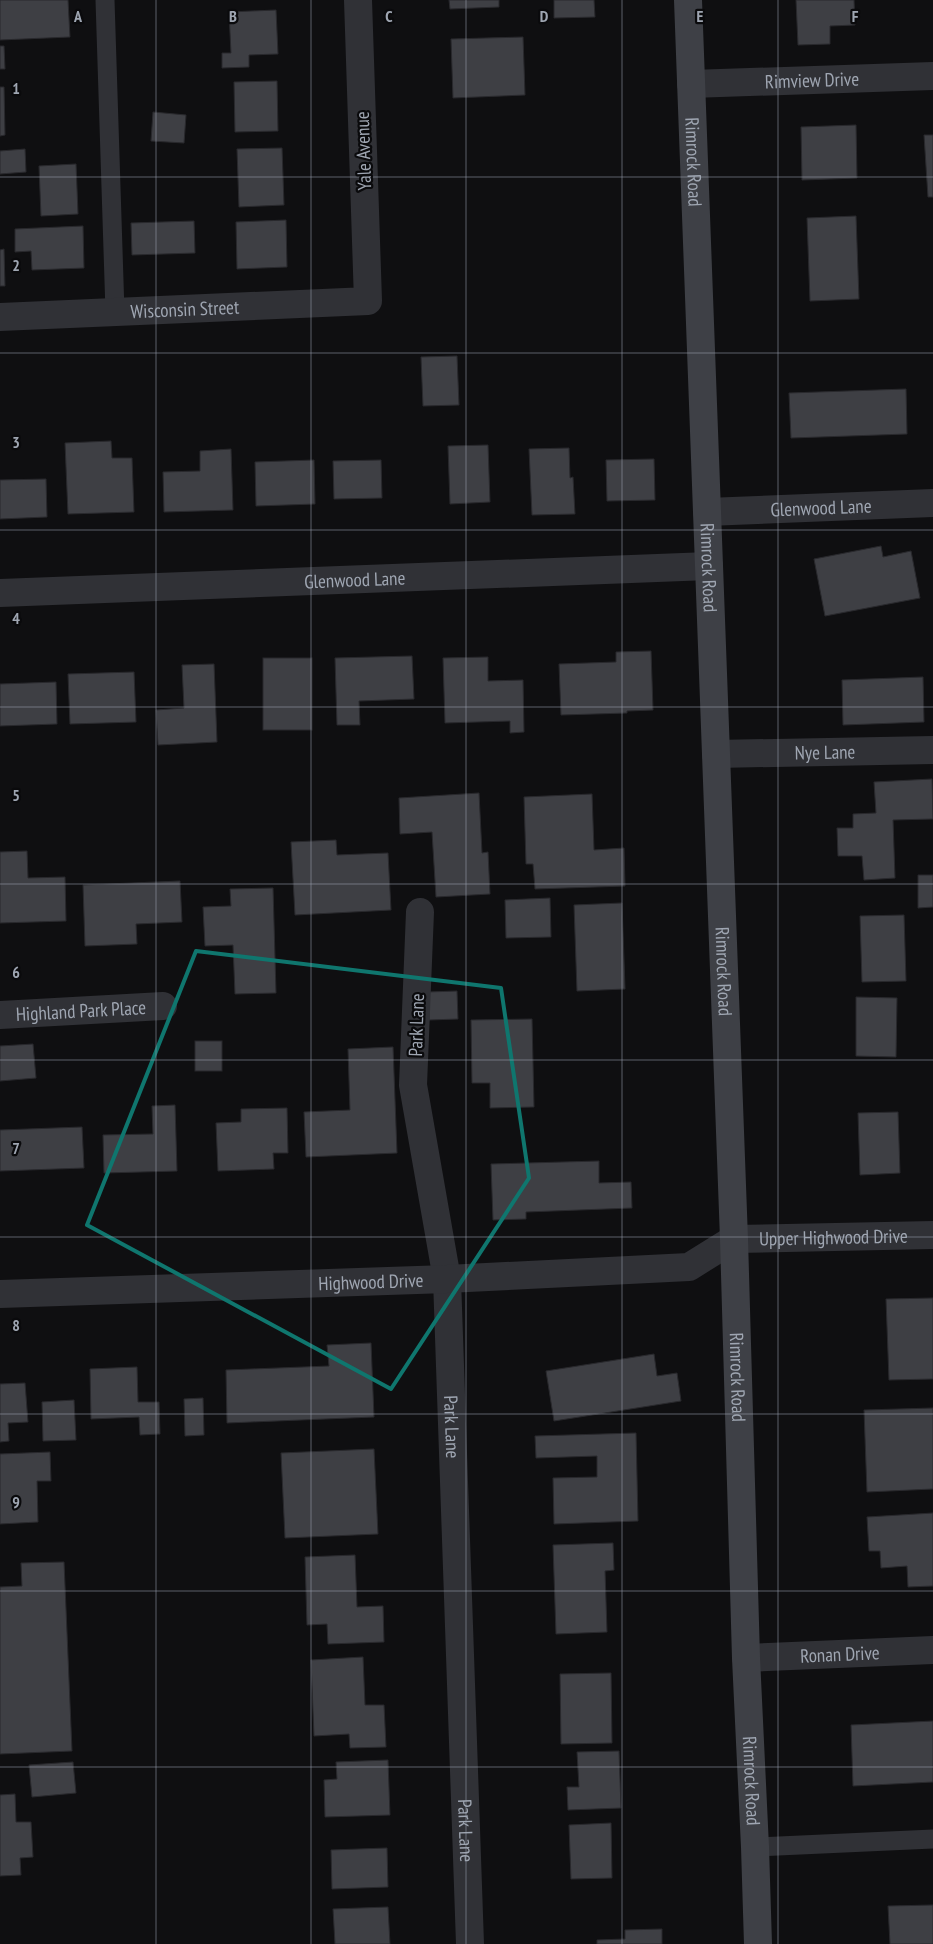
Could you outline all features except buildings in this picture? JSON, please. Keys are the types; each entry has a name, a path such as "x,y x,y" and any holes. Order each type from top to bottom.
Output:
{"main road":[{"name":"Rimrock Road","path":"688,0 734,1240 746,1658 758,1944"}],"street":[{"name":"Yale Avenue","path":"358,0 368,301"},
{"name":"Rimview Drive","path":"691,84 933,76"},
{"name":"Wisconsin Street","path":"0,317 368,301"},
{"name":"Glenwood Lane","path":"707,512 933,503"},
{"name":"Glenwood Lane","path":"0,593 709,566"},
{"name":"Nye Lane","path":"716,754 933,750"},
{"name":"Park Lane","path":"420,912 413,1085 447,1279 470,1944"},
{"name":"Highland Park Place","path":"0,1015 163,1006"},
{"name":"Upper Highwood Drive","path":"734,1240 933,1235"},
{"name":"Highwood Drive","path":"0,1294 447,1279 689,1267 734,1240"},
{"name":"Ronan Drive","path":"746,1658 933,1650"}],"lane":[{"path":"104,0 115,312"},
{"path":"755,1847 933,1839"}],"highlighted area":[{"path":"196,951 501,988 529,1178 391,1389 87,1225"}]}
